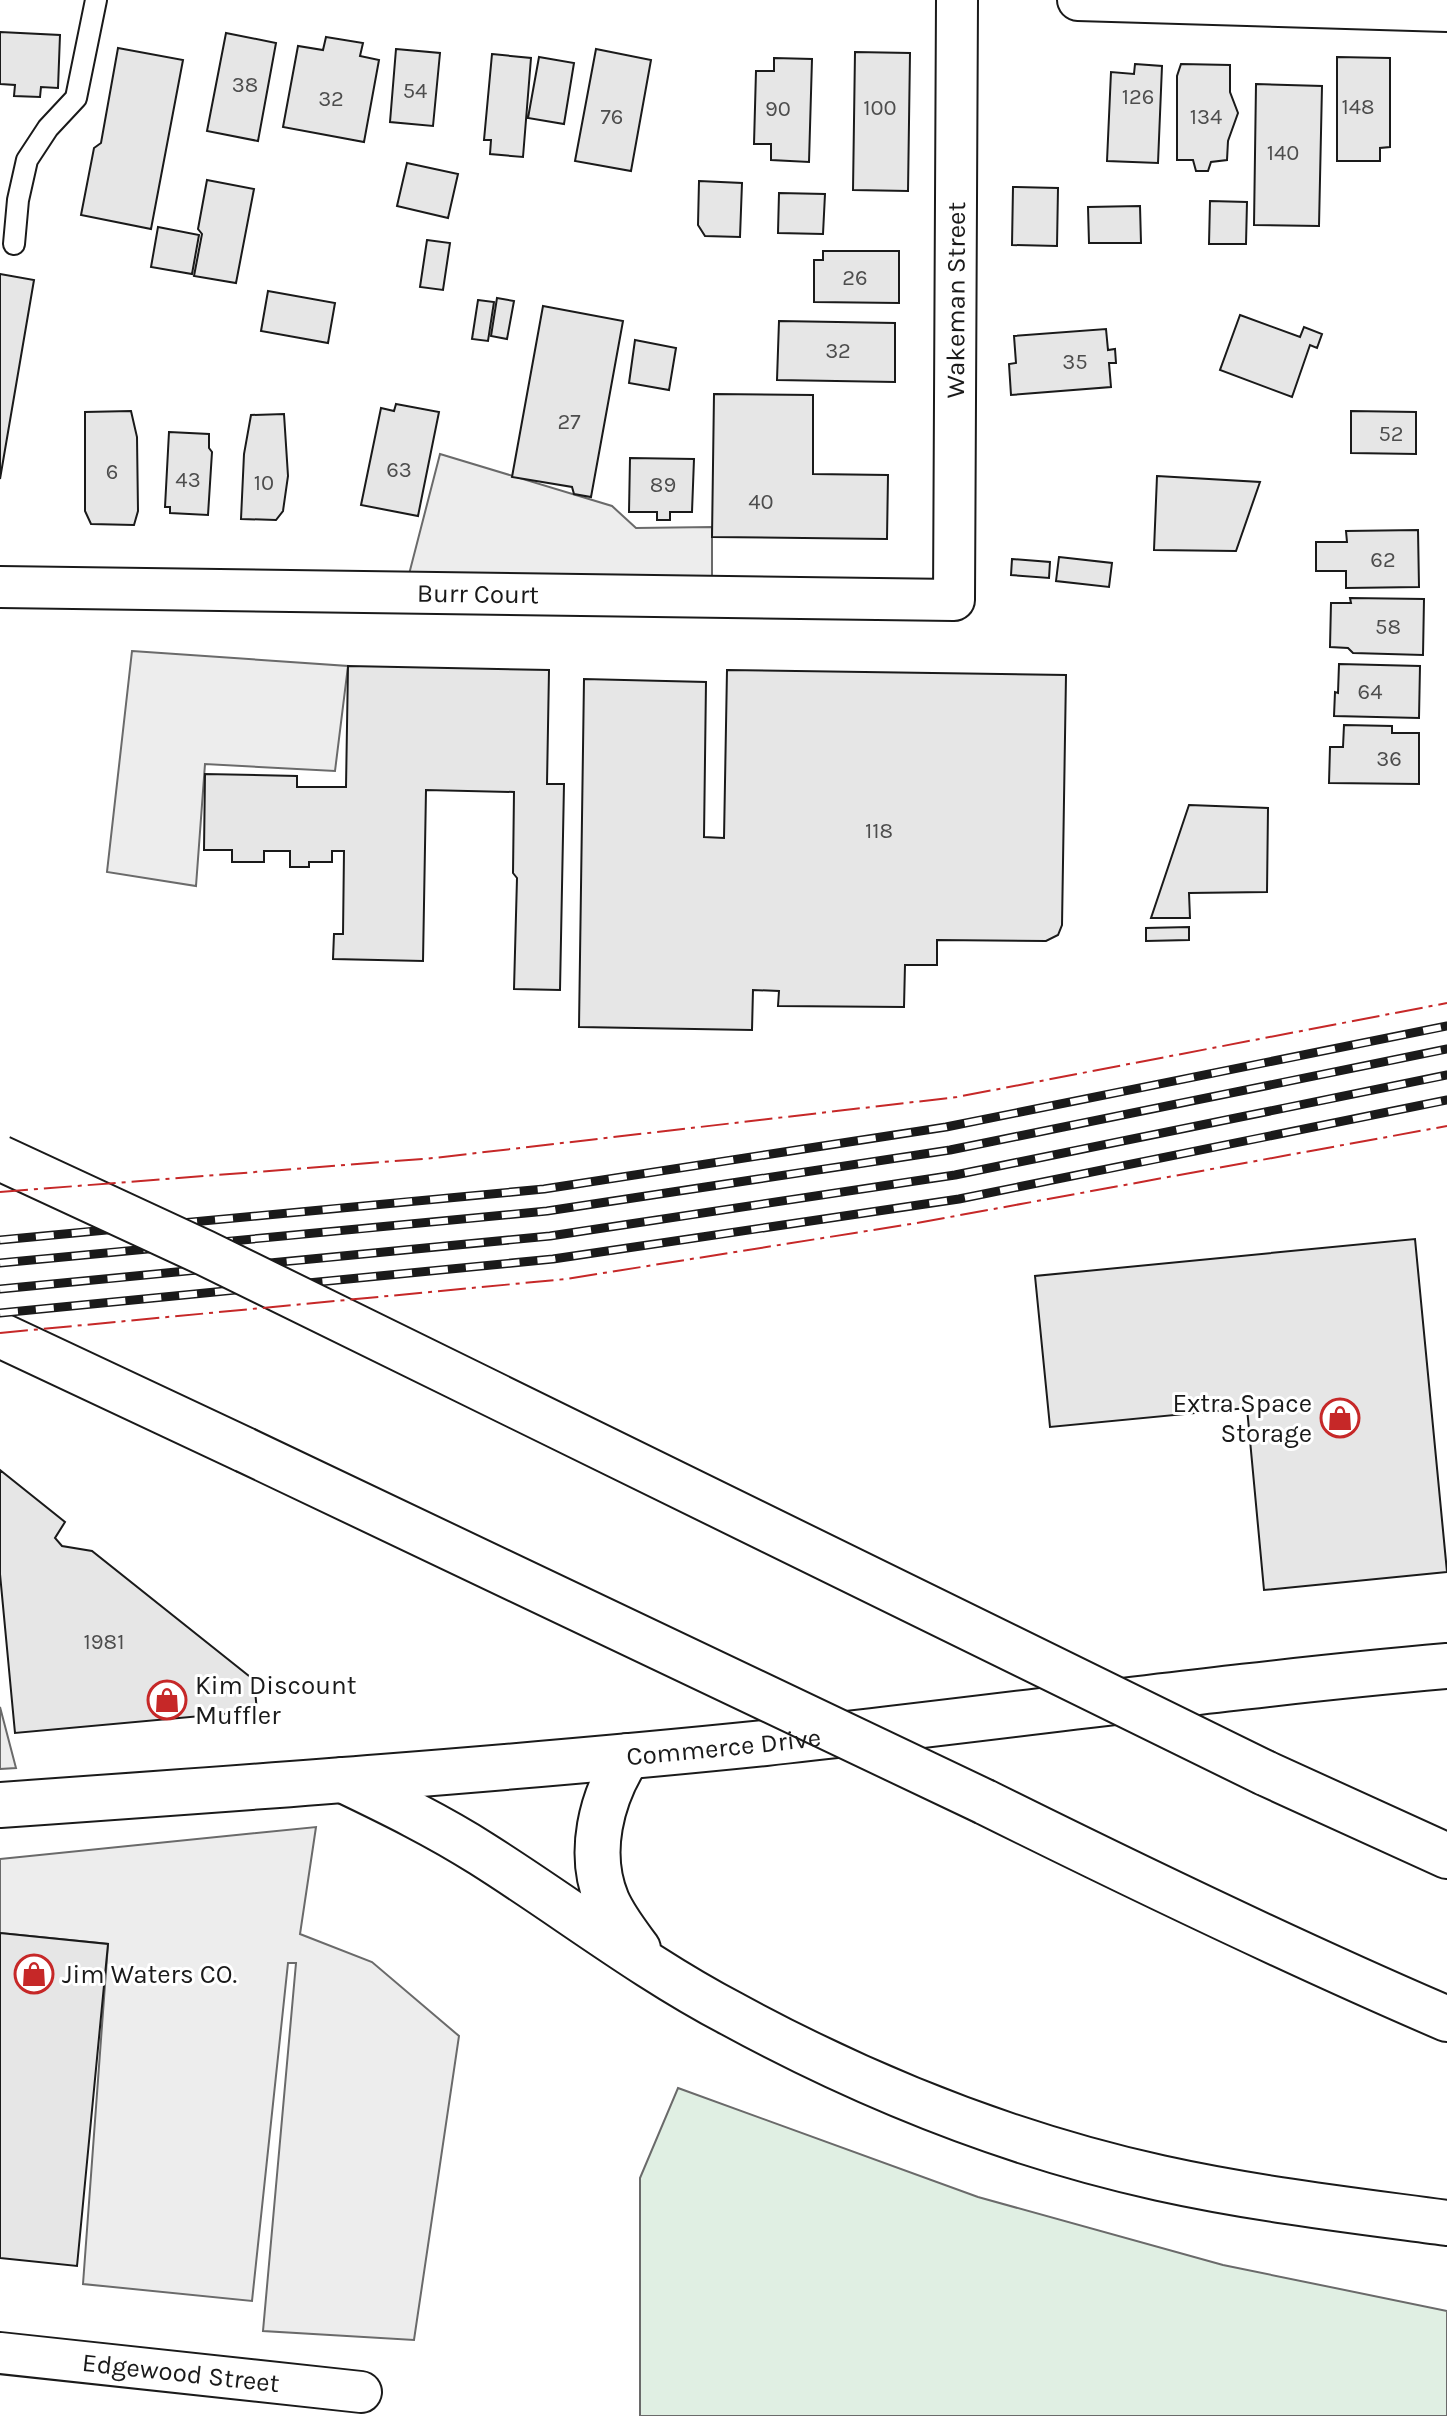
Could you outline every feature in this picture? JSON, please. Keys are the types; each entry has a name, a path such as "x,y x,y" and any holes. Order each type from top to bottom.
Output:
{"main road":[{"path":"0,1158 205,1253 1265,1773 1447,1856"},
{"path":"0,1335 985,1802 1184,1901 1325,1967 1447,2019"},
{"name":"Commerce Drive","path":"0,1805 628,1756 1447,1666"},
{"path":"628,1756 613,1780 602,1810 598,1841 600,1872 607,1900 621,1927 642,1955 673,1981"},
{"path":"343,1780 418,1817 484,1855 673,1981 732,2015 876,2085 1020,2139 1158,2178 1229,2192 1447,2223"}],"street":[{"name":"Wakeman Street","path":"954,600 957,0"},
{"path":"1078,0 1447,11"},
{"name":"Burr Court","path":"0,587 954,600"},
{"name":"Edgewood Street","path":"0,2353 361,2392"}],"lane":[{"path":"14,244 18,200 27,160 48,128 76,98 96,0"}],"green space":[{"path":"678,2088 978,2197 1223,2265 1447,2311 1447,2416 640,2416 640,2178"}],"shaded area":[{"path":"440,454 612,506 636,528 712,527 712,597 407,582"},
{"path":"132,651 348,666 335,771 205,764 196,886 107,872"},
{"path":"0,1707 16,1768 0,1769"},
{"path":"316,1827 300,1934 372,1962 459,2036 414,2340 263,2331 296,1963 288,1963 252,2301 83,2284 108,1944 0,1933 0,1859"}],"building":[{"path":"0,32 60,35 58,88 41,87 40,97 14,96 15,85 0,84"},
{"path":"226,33 276,43 258,141 207,131"},
{"path":"326,37 363,43 360,56 379,60 364,142 283,127 298,46 323,50"},
{"path":"118,48 183,60 151,229 81,215 94,148 101,143"},
{"path":"396,49 440,53 433,126 390,122"},
{"path":"596,49 651,60 631,171 575,161"},
{"path":"855,52 910,53 908,191 853,190"},
{"path":"492,54 531,58 523,157 490,154 491,140 484,140"},
{"path":"539,57 574,63 564,124 528,118"},
{"path":"1337,57 1390,58 1390,147 1380,148 1380,161 1337,161"},
{"path":"774,58 812,59 809,162 771,160 771,144 754,144 756,71 774,71"},
{"path":"1135,64 1162,66 1158,163 1107,161 1111,72 1134,74"},
{"path":"1181,64 1230,65 1230,92 1238,113 1228,141 1227,160 1211,162 1208,171 1196,171 1193,160 1177,160 1177,76"},
{"path":"1256,84 1322,86 1319,226 1254,225"},
{"path":"407,163 458,174 448,218 397,206"},
{"path":"207,180 254,189 236,283 194,276"},
{"path":"699,181 742,183 740,237 705,236 698,225"},
{"path":"1013,187 1058,188 1057,246 1012,245"},
{"path":"779,193 825,194 823,234 778,233"},
{"path":"1210,201 1247,202 1246,244 1209,244"},
{"path":"1140,206 1141,243 1089,243 1088,207"},
{"path":"158,227 199,235 192,274 151,267"},
{"path":"427,240 450,243 443,290 420,287"},
{"path":"823,251 899,251 899,303 814,302 814,260 823,260"},
{"path":"0,274 34,280 0,479"},
{"path":"268,291 335,303 328,343 261,331"},
{"path":"497,298 514,301 507,339 491,336"},
{"path":"478,300 494,302 488,341 472,339"},
{"path":"543,306 623,321 591,497 574,494 572,487 512,477"},
{"path":"1240,315 1300,337 1304,327 1322,334 1317,348 1310,345 1292,397 1220,370"},
{"path":"779,321 895,323 895,382 777,380"},
{"path":"1106,329 1108,350 1115,349 1116,363 1109,363 1111,387 1011,395 1009,364 1016,363 1014,336"},
{"path":"635,340 676,348 669,390 629,383"},
{"path":"714,394 813,395 813,474 888,475 887,539 712,537"},
{"path":"396,404 439,412 418,516 361,505 381,408 394,411"},
{"path":"131,411 137,437 138,511 134,525 91,524 85,511 85,412"},
{"path":"1351,411 1416,412 1416,454 1351,453"},
{"path":"284,414 288,476 283,511 276,520 241,519 244,454 251,415"},
{"path":"169,432 209,434 212,452 208,515 170,513 170,507 165,507"},
{"path":"630,458 694,459 692,512 670,512 670,520 657,520 657,512 629,512"},
{"path":"1157,476 1260,482 1236,551 1154,550"},
{"path":"1418,530 1419,587 1346,588 1346,571 1316,571 1316,542 1347,542 1346,531"},
{"path":"1059,557 1112,563 1109,587 1056,581"},
{"path":"1012,559 1050,562 1049,578 1011,575"},
{"path":"1350,598 1424,599 1423,655 1353,653 1348,648 1330,647 1331,603 1351,603"},
{"path":"1339,664 1420,666 1419,718 1334,716"},
{"path":"348,666 549,670 547,784 564,784 560,990 514,989 517,878 513,873 514,792 426,790 423,961 333,959 334,934 343,934 344,851 332,851 332,862 309,862 309,867 290,867 290,851 264,851 264,862 232,862 232,850 204,850 205,774 297,776 297,787 346,787"},
{"path":"727,670 1066,675 1062,925 1058,935 1046,941 937,940 937,965 905,965 904,1007 778,1006 779,991 753,990 752,1030 579,1027 584,679 706,682 704,837 724,838"},
{"path":"1344,725 1392,726 1392,733 1419,733 1419,784 1329,783 1330,747 1343,747"},
{"path":"1189,805 1268,808 1267,892 1189,893 1190,918 1151,918"},
{"path":"1189,927 1189,940 1146,941 1146,928"},
{"name":"Extra Space Storage","path":"1415,1239 1447,1572 1264,1590 1247,1408 1050,1427 1035,1276"},
{"path":"0,1470 65,1522 55,1538 62,1546 92,1551 254,1680 257,1711 15,1733 0,1574"},
{"path":"0,1933 108,1944 77,2266 0,2258"}],"railway":[{"path":"0,1240 544,1189 946,1127 1447,1026"},
{"path":"0,1263 547,1211 950,1150 1447,1049"},
{"path":"0,1289 550,1236 955,1175 1447,1075"},
{"path":"0,1313 553,1259 959,1199 1447,1100"}],"power":[{"path":"0,1192 434,1158 957,1097 1447,1003"},
{"path":"0,1333 566,1279 917,1223 1447,1126"}],"place":[{"name":"Extra Space Storage","path":"1340,1418"},
{"name":"Kim Discount Muffler","path":"167,1700"},
{"name":"Jim Waters CO.","path":"34,1974"}]}
